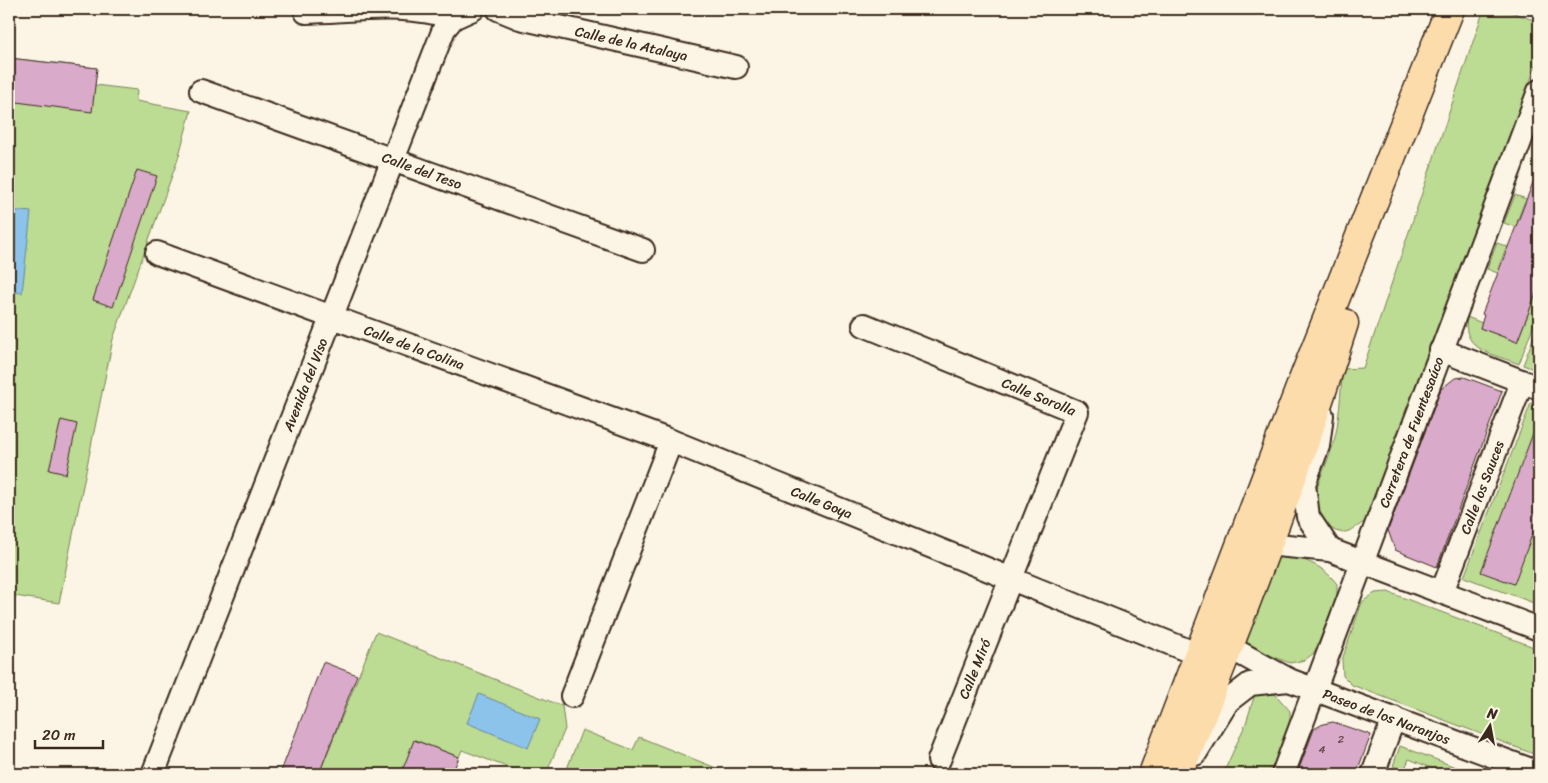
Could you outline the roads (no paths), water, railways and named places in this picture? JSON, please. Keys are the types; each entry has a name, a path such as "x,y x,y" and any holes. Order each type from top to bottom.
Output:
{"main road":[{"path":"1178,774 1229,647 1224,626 1253,546 1277,449 1450,9"},
{"path":"1153,774 1200,650 1253,546 1326,380 1405,126"},
{"path":"1198,723 1201,678 1206,663 1200,650"}],"street":[{"path":"306,12 401,9 463,13"},
{"name":"Calle de la Atalaya","path":"498,9 520,18 736,67"},
{"name":"Avenida del Viso","path":"153,774 444,29 463,13"},
{"name":"Calle del Teso","path":"201,91 643,250"},
{"name":"Carretera de Fuentesaúco","path":"1283,774 1539,91"},
{"name":"Calle de la Colina","path":"157,253 332,315 671,441"},
{"name":"Calle Sorolla","path":"864,325 1077,412 1012,578"},
{"path":"1441,350 1531,385"},
{"path":"1326,380 1318,446 1304,484 1308,517 1330,550"},
{"name":"Calle los Sauces","path":"1442,592 1531,385"},
{"path":"572,696 671,441"},
{"name":"Calle Goya","path":"671,441 1189,651 1229,647"},
{"path":"1253,546 1330,550 1539,628"},
{"name":"Calle Miró","path":"939,760 1012,578"},
{"name":"Paseo de los Naranjos","path":"1229,647 1289,680 1539,774"},
{"name":"Paseo de los Naranjos","path":"1182,774 1228,701 1250,684 1289,680"},
{"path":"1372,774 1394,718"}],"water":[{"path":"9,210 31,212 22,293 9,291"},
{"path":"479,694 540,719 528,748 467,723"}]}
